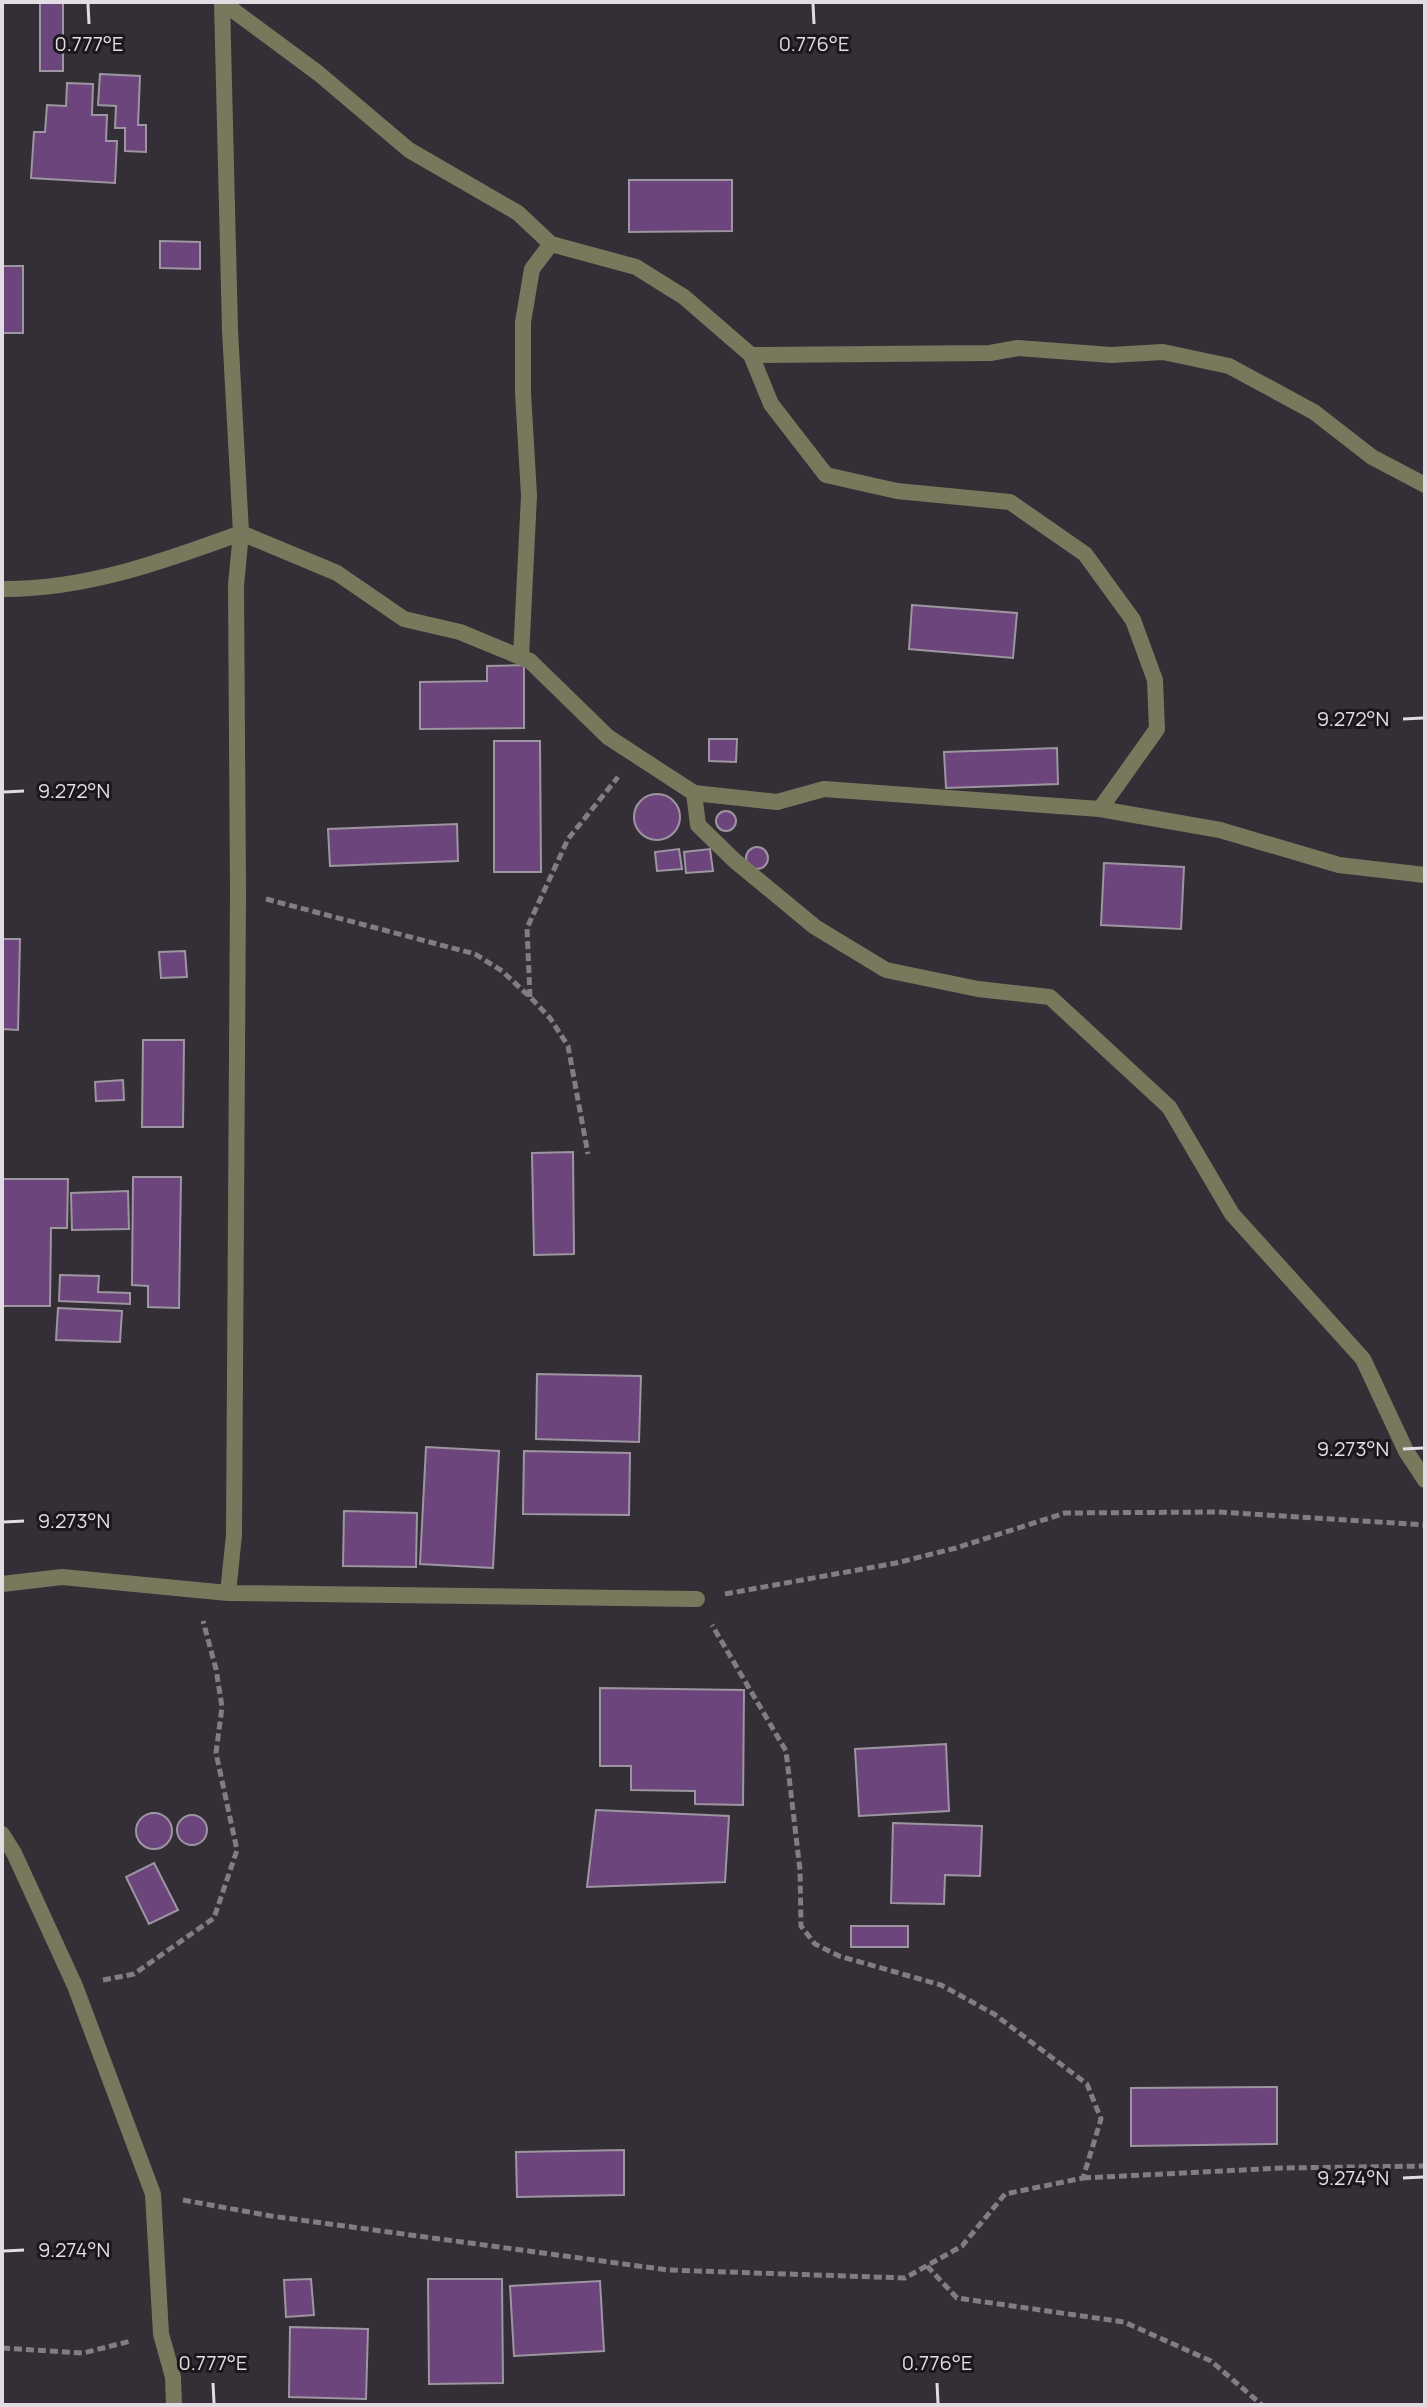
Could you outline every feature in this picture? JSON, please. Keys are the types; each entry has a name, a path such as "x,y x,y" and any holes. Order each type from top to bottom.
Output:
{"street":[{"path":"222,2 318,73 409,150 518,213 551,244 636,267 684,297 751,355 771,404 826,475 897,491 1010,502 1085,554 1133,620 1155,680 1157,729 1100,809"},
{"path":"222,2 230,330 241,533 236,585 238,892 234,1535 228,1593"},
{"path":"521,657 529,496 523,392 523,322 532,269 551,244"},
{"path":"751,355 990,353 1018,348 1111,355 1163,352 1229,366 1314,412 1372,457 1425,485"},
{"path":"2,589 27,589 117,574 241,533 337,573 404,619 460,632 530,661 608,737 694,793 777,802 824,789 1100,809 1220,830 1339,865 1425,875"},
{"path":"694,793 698,825 734,860 815,927 886,970 978,989 1050,997 1169,1107 1232,1214 1363,1359 1406,1451 1425,1480"},
{"path":"2,1584 62,1577 228,1593 697,1599"},
{"path":"2,1834 14,1853 75,1986 153,2194 161,2334 173,2377 174,2405"}],"path":[{"path":"531,998 527,928 568,839 636,755"},
{"path":"238,892 475,954 502,971 550,1018 568,1046 588,1154"},
{"path":"1083,2178 1101,2119 1087,2084 994,2014 941,1985 839,1956 815,1944 801,1926 800,1870 786,1751 697,1599 896,1563 956,1548 1065,1513 1218,1512 1425,1525"},
{"path":"75,1986 134,1974 214,1918 237,1850 216,1753 222,1707 216,1669 195,1589"},
{"path":"153,2194 271,2216 668,2270 905,2278 962,2246 1005,2194 1083,2178 1282,2168 1425,2166"},
{"path":"927,2266 957,2298 1124,2322 1211,2361 1262,2405"},
{"path":"2,2348 83,2353 161,2334"}],"building":[{"path":"40,2 63,2 63,71 40,71"},
{"path":"100,74 140,76 138,125 146,125 146,152 125,151 125,128 115,128 116,106 98,105"},
{"path":"67,83 93,84 92,115 107,115 106,141 117,141 115,183 31,178 34,132 45,132 47,105 66,106"},
{"path":"629,180 732,180 732,231 629,232"},
{"path":"160,241 200,242 200,269 160,268"},
{"path":"2,266 23,266 23,333 2,333"},
{"path":"912,605 1017,613 1013,658 909,649"},
{"path":"524,665 524,728 420,729 420,682 487,681 487,666"},
{"path":"709,739 737,739 736,762 709,761"},
{"path":"494,741 540,741 541,872 494,872"},
{"path":"1057,748 1058,784 946,788 944,752"},
{"path":"657,794 673,801 680,817 673,833 657,840 641,833 634,817 641,801"},
{"path":"726,811 733,814 736,821 733,828 726,831 719,828 716,821 719,814"},
{"path":"457,824 458,861 330,866 328,829"},
{"path":"757,847 765,850 768,858 765,866 757,869 749,866 746,858 749,850"},
{"path":"679,849 682,869 657,871 655,852"},
{"path":"710,849 713,871 686,873 684,852"},
{"path":"1104,863 1184,867 1181,929 1101,925"},
{"path":"2,939 20,939 18,1030 2,1029"},
{"path":"185,951 187,977 161,978 159,952"},
{"path":"143,1040 184,1040 183,1127 142,1127"},
{"path":"123,1080 124,1100 96,1101 95,1082"},
{"path":"573,1152 574,1254 534,1255 532,1153"},
{"path":"133,1177 181,1177 179,1308 148,1307 148,1286 132,1285"},
{"path":"2,1179 68,1179 67,1228 51,1228 50,1306 2,1306"},
{"path":"128,1191 129,1229 72,1230 71,1193"},
{"path":"60,1275 99,1276 98,1292 130,1293 130,1304 59,1301"},
{"path":"58,1308 122,1311 120,1342 56,1340"},
{"path":"537,1374 641,1376 639,1442 536,1439"},
{"path":"426,1447 499,1451 493,1568 420,1564"},
{"path":"524,1451 630,1453 629,1515 523,1514"},
{"path":"344,1511 417,1513 416,1567 343,1566"},
{"path":"600,1688 744,1690 743,1805 695,1804 695,1791 631,1790 631,1766 600,1766"},
{"path":"946,1744 949,1811 859,1816 855,1749"},
{"path":"596,1810 729,1816 725,1882 587,1887"},
{"path":"154,1813 166,1819 172,1831 166,1843 154,1849 142,1843 136,1831 142,1819"},
{"path":"192,1815 203,1819 207,1830 203,1841 192,1845 181,1841 177,1830 181,1819"},
{"path":"893,1823 982,1826 980,1876 945,1875 944,1904 891,1903"},
{"path":"154,1863 178,1910 149,1924 126,1877"},
{"path":"851,1926 908,1926 908,1947 851,1947"},
{"path":"1277,2087 1277,2144 1131,2146 1131,2088"},
{"path":"624,2150 624,2195 517,2197 516,2152"},
{"path":"311,2279 314,2315 286,2317 284,2280"},
{"path":"428,2279 502,2279 503,2383 429,2384"},
{"path":"600,2281 604,2351 514,2356 510,2286"},
{"path":"290,2327 368,2329 366,2399 289,2397"}]}
